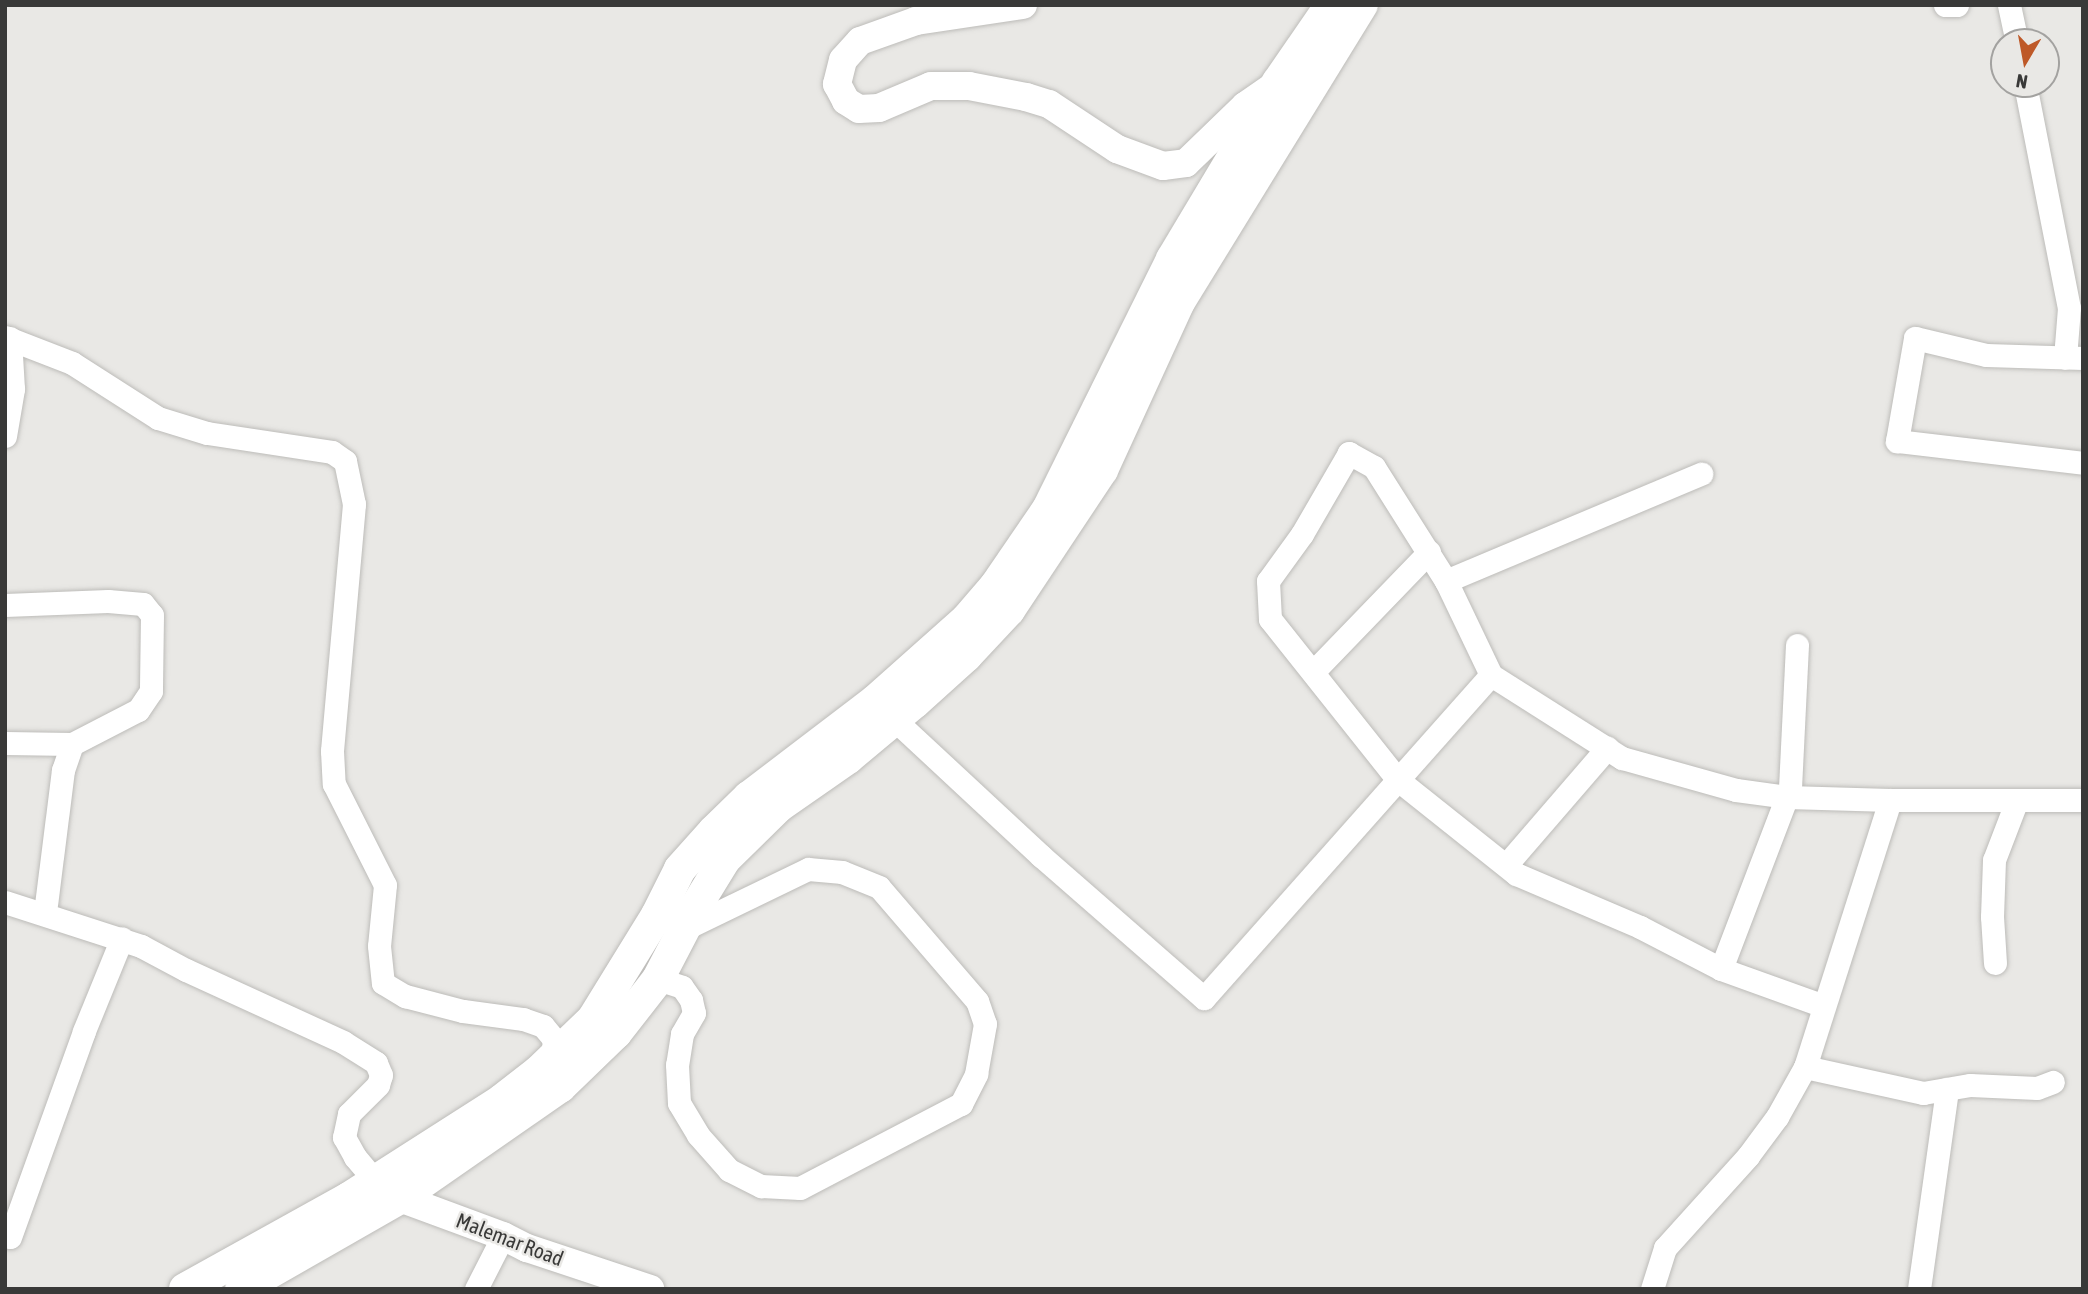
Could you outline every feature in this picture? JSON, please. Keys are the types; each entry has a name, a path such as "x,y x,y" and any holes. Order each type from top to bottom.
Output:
{"main road":[{"path":"1236,178 1278,82 1331,5"},
{"path":"241,1289 400,1198 560,1087 616,1033 659,979 684,929 725,859 885,710 996,585 1048,509 1172,259 1236,178 1362,5"},
{"path":"185,1289 349,1198 502,1100 552,1059 593,1019 657,915 680,869 714,831 749,797 885,710"}],"street":[{"path":"1023,5 916,21 860,41 843,60 837,84 846,101 859,109 879,108 931,86 969,86 1026,97 1049,104 1117,149 1163,166 1186,163 1245,106 1278,82"},
{"path":"1945,5 1957,5"},
{"path":"2009,5 2014,28"},
{"path":"2028,98 2069,308 2074,358 1986,355 1914,338 1897,441 2083,463"},
{"path":"5,436 13,389 8,338 72,363 158,418 207,432 332,452 345,461 354,504 332,751 334,784 385,885 379,946 383,984 405,996 463,1011 523,1019 543,1026 554,1039 552,1059"},
{"path":"1824,1006 1690,956 1640,927 1516,874 1398,780 1270,619 1268,581 1302,534 1349,453 1374,467 1429,552 1446,581 1491,675 1622,758 1736,790 1787,797 2083,800"},
{"path":"1446,581 1701,474"},
{"path":"1312,671 1429,552"},
{"path":"5,606 108,601 143,604 152,615 151,691 138,710 72,744 5,743"},
{"path":"1721,969 1790,788 1797,645"},
{"path":"885,710 1041,856 1204,998 1491,675"},
{"path":"45,912 63,770 72,744"},
{"path":"1506,865 1607,748"},
{"path":"1652,1289 1665,1248 1748,1156 1777,1117 1805,1068 1890,800"},
{"path":"1995,963 1992,917 1994,860 2017,800"},
{"path":"659,979 682,987 691,1000 694,1013 682,1034 677,1065 679,1104 698,1135 729,1170 761,1186 800,1188 812,1182 961,1104 976,1074 985,1024 977,1001 878,887 842,872 808,869 684,929"},
{"path":"5,901 122,939 343,1042 376,1063 381,1075 379,1085 349,1114 344,1137 374,1180"},
{"path":"5,1235 10,1237 84,1031 122,939"},
{"path":"1805,1068 1923,1093 1970,1085 2037,1088 2053,1082"},
{"path":"1919,1289 1947,1089"},
{"name":"Malemar Road","path":"374,1180 400,1198 503,1236 527,1248 650,1289"},
{"path":"476,1289 503,1236"}]}
